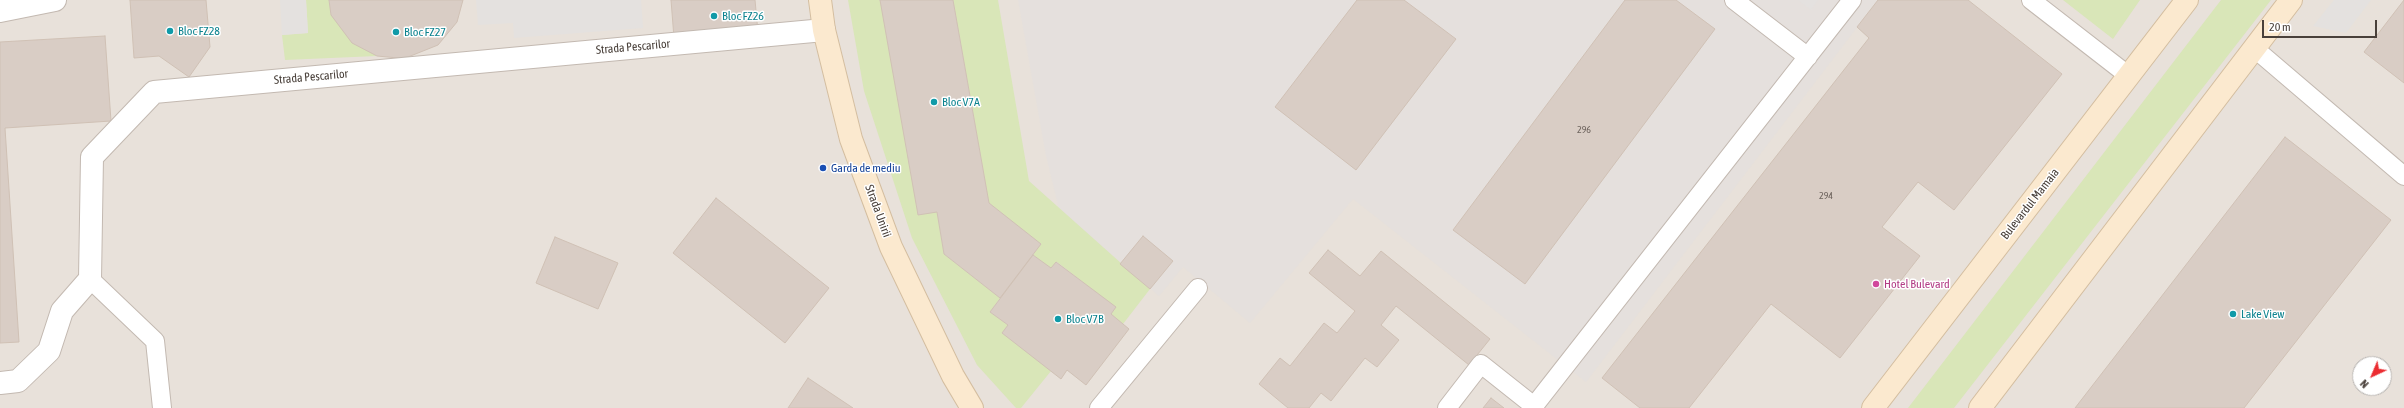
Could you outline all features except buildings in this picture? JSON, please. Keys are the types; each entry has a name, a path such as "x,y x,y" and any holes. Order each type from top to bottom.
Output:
{"main road":[{"name":"Strada Unirii","path":"820,0 824,30 851,138 891,247 953,376 972,408"},
{"name":"Bulevardul Mamaia","path":"1873,408 2187,0"},
{"path":"1980,408 2291,0"}],"street":[{"path":"0,11 55,0"},
{"name":"Strada Pescarilor","path":"90,280 92,157 154,92 824,30"},
{"path":"0,383 18,381 49,351 62,311 90,280"}],"lane":[{"path":"1734,0 1808,57"},
{"path":"1446,408 1481,364 1534,406 1852,0"},
{"path":"2031,0 2129,76"},
{"path":"2254,48 2404,176"},
{"path":"90,280 155,341 162,408"},
{"path":"1099,408 1198,288"}],"shaded area":[{"path":"0,0 2404,0 2404,408 0,408"},
{"path":"280,0 306,0 308,33 282,35"},
{"path":"476,0 641,0 643,28 514,38 513,23 478,25"},
{"path":"1018,0 1878,0 1586,382 1353,199 1250,323 1183,267 1159,296 1059,209 1046,156"},
{"path":"1798,0 1818,0 1811,10"},
{"path":"2334,0 2371,0 2346,33 2313,26"}],"green space":[{"path":"306,0 329,0 331,15 377,56 285,60 282,35 308,33"},
{"path":"848,0 880,0 937,212 944,254 1000,298 990,312 1008,325 1002,333 1051,371 1021,408 1016,408 977,365 912,238 864,91"},
{"path":"953,0 998,0 1029,181 1150,289 1123,324 1111,314 1115,307 1057,262 1051,268 1033,255 1041,244 989,203"},
{"path":"2063,0 2140,0 2113,39"},
{"path":"2221,0 2271,0 1954,408 1908,408"}],"place":[{"name":"Bloc FZ26","path":"714,16"},
{"name":"Bloc FZ28","path":"170,31"},
{"name":"Bloc FZ27","path":"396,32"},
{"name":"Bloc V7A","path":"934,102"},
{"name":"Garda de mediu","path":"823,168"},
{"name":"Hotel Bulevard","path":"1876,284"},
{"name":"Lake View","path":"2233,314"},
{"name":"Bloc V7B","path":"1058,319"}]}
